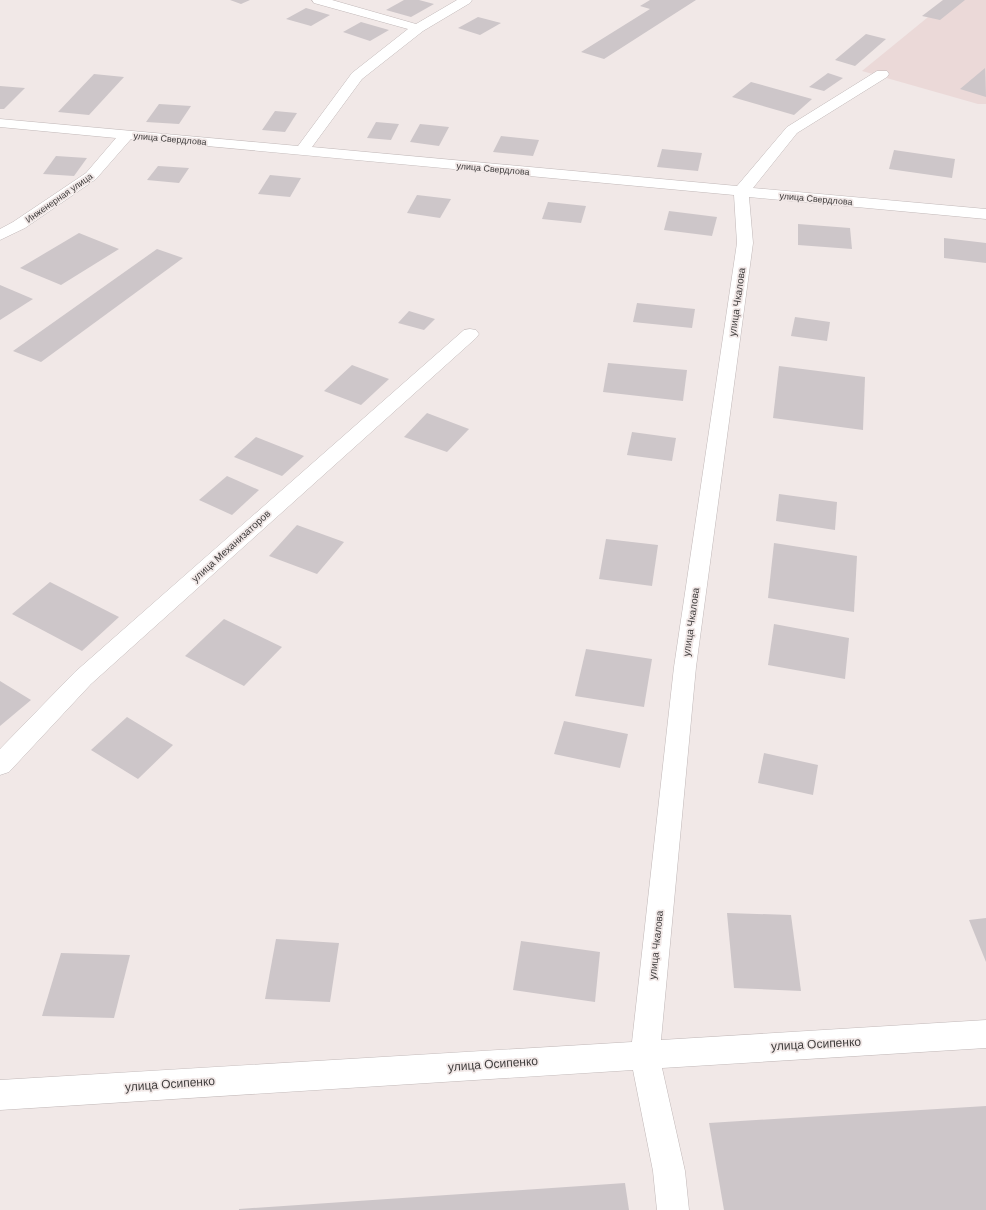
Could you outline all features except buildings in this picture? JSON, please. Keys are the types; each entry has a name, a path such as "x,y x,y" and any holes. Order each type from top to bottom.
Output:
{"street":[{"path":"318,0 418,28"},
{"path":"302,151 357,76 418,28 466,0"},
{"path":"741,192 792,130 882,74"},
{"name":"улица Свердлова","path":"0,123 986,214"},
{"name":"Инженерная улица","path":"0,235 19,225 91,176 127,135"},
{"name":"улица Чкалова","path":"673,1210 669,1172 645,1055 685,667 745,243 741,192"},
{"name":"улица Механизаторов","path":"0,765 83,678 470,334"},
{"name":"улица Осипенко","path":"0,1095 986,1034"}],"shaded area":[{"path":"949,0 986,0 986,104 978,104 862,71"}]}
